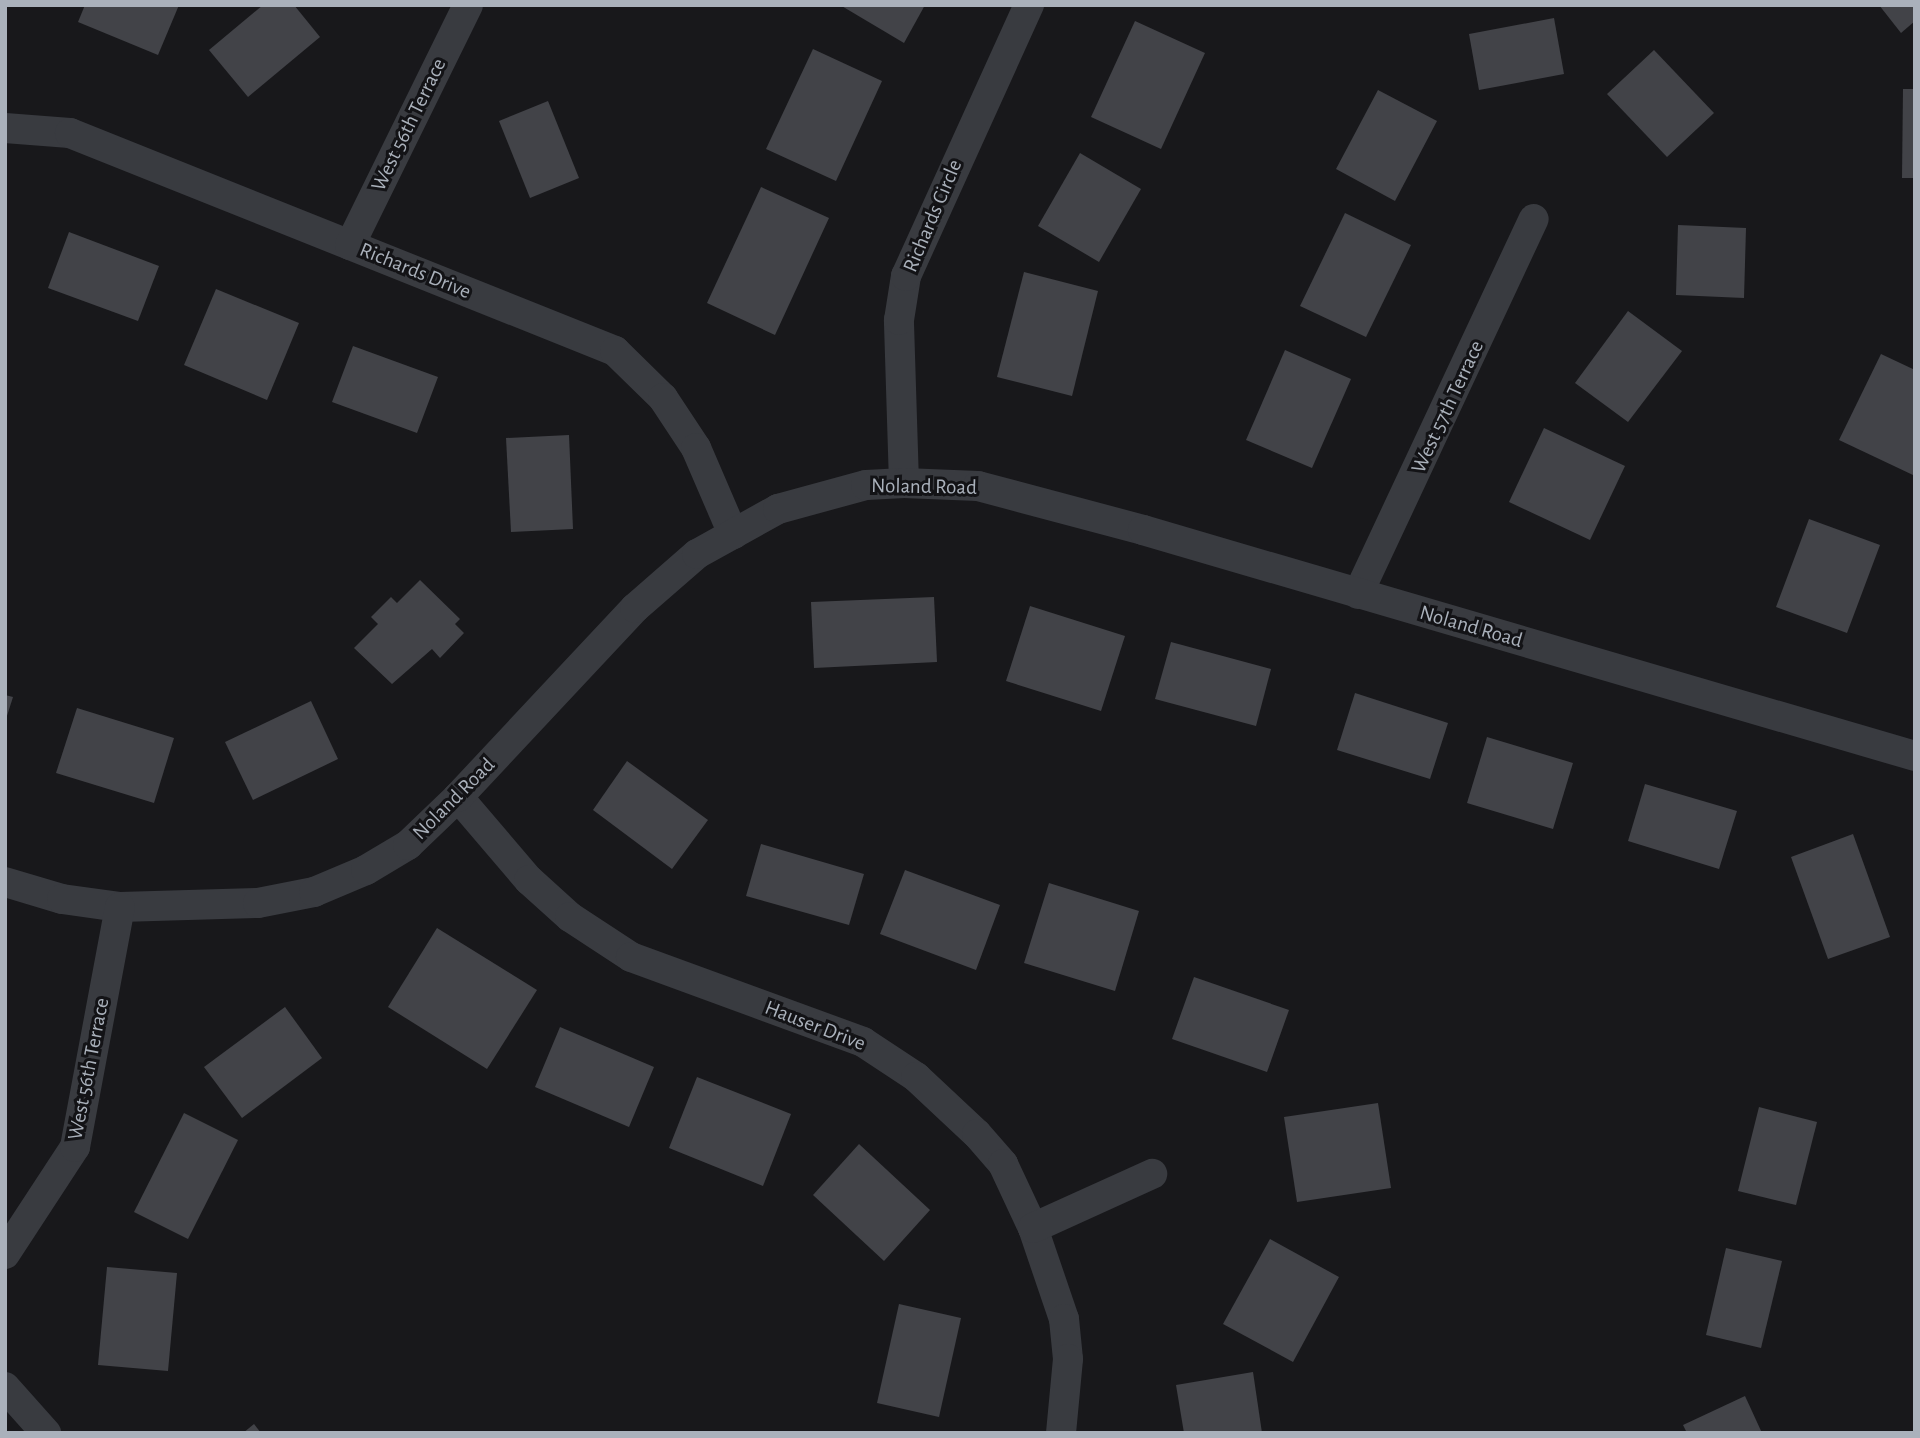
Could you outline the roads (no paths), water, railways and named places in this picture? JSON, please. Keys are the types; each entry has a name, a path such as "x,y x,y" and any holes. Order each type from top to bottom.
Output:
{"street":[{"name":"West 56th Terrace","path":"350,245 468,5"},
{"name":"Richards Circle","path":"904,483 899,320 906,276 1029,5"},
{"name":"Richards Drive","path":"5,128 70,133 615,351 663,398 696,448 733,534"},
{"name":"West 57th Terrace","path":"1359,594 1534,219"},
{"name":"Noland Road","path":"5,882 62,899 120,907 258,903 314,892 366,870 408,845 458,797 635,608 697,554 778,509 830,493 904,483 978,486 1915,756"},
{"name":"Hauser Drive","path":"458,797 529,880 570,917 631,957 829,1027 863,1042 916,1077 977,1134 1003,1164 1033,1228 1064,1319 1068,1359 1060,1433"},
{"name":"West 56th Terrace","path":"5,1254 75,1147 120,907"},
{"path":"1033,1228 1153,1174"},
{"path":"5,1387 46,1433"}]}
